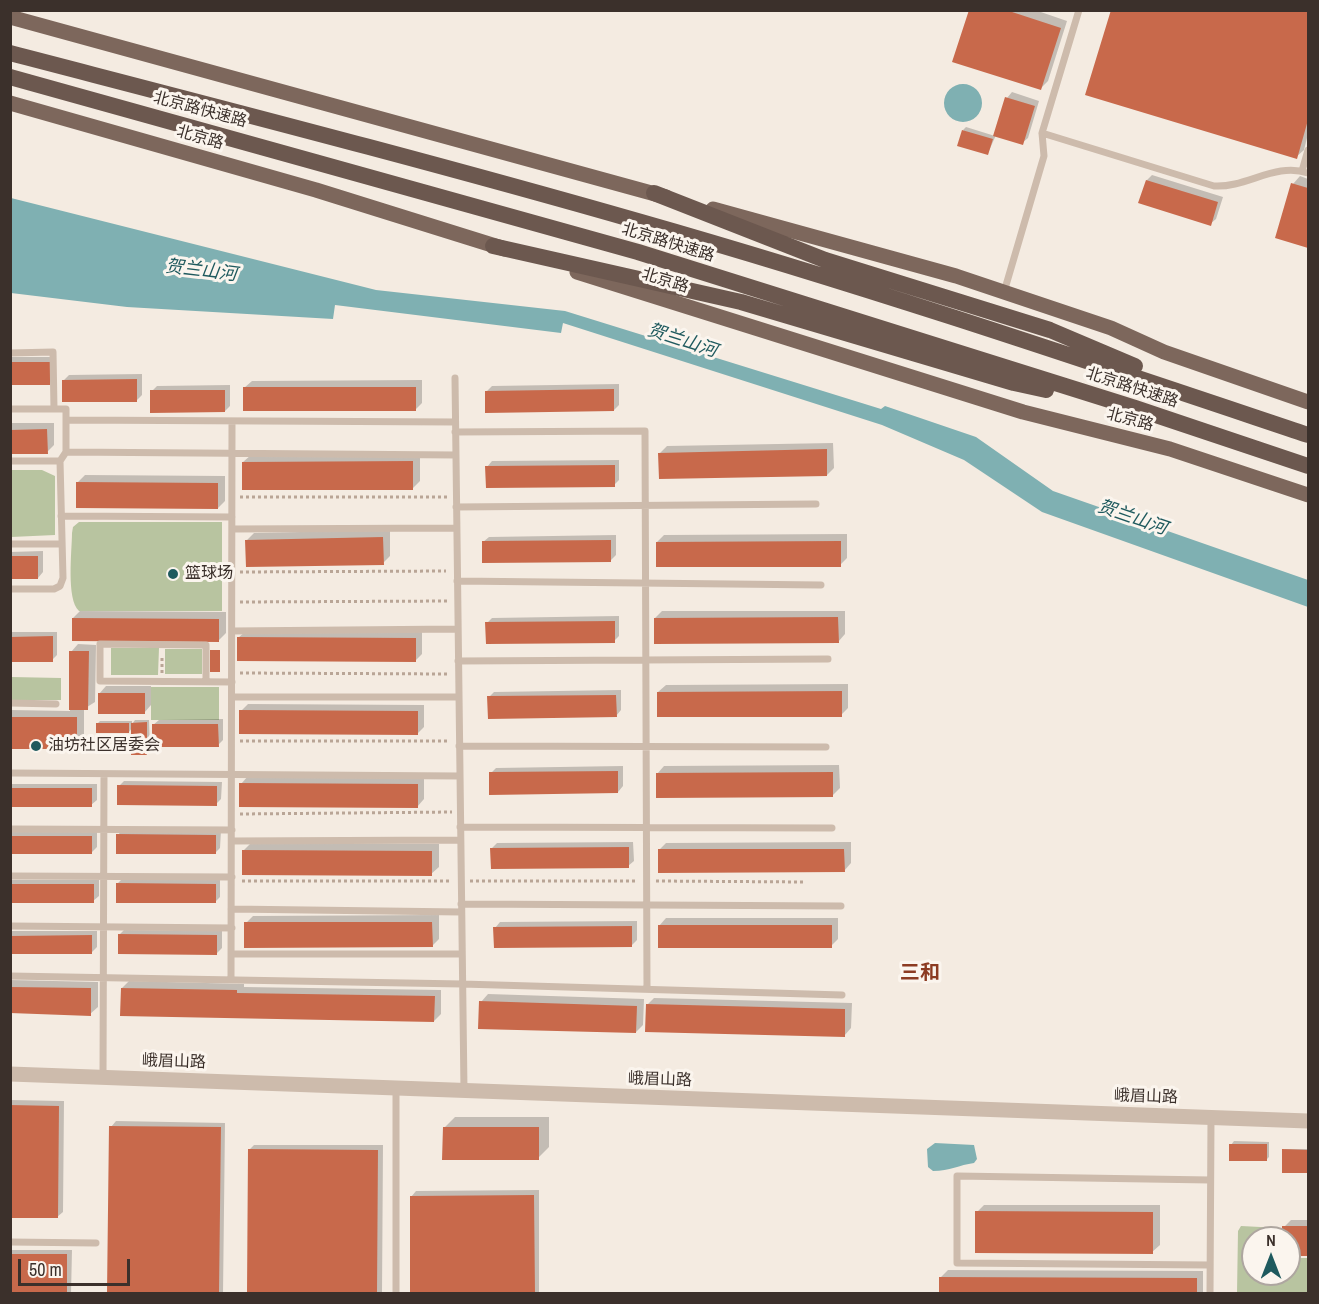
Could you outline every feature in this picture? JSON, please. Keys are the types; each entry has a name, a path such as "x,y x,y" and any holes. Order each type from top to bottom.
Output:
{"highway":[{"name":"北京路快速路","path":"10,53 316,132 644,223 1102,364 1308,435"},
{"name":"北京路快速路","path":"10,77 638,252 1136,408 1308,466"},
{"path":"654,193 825,260 1050,330 1108,353 1220,405"},
{"path":"493,246 741,302 1014,383 1136,408"}],"main road":[{"path":"10,17 945,273 1111,328 1164,352 1308,402"},
{"name":"北京路","path":"10,103 316,190 1023,412 1170,449 1308,495"}],"street":[{"name":"峨眉山路","path":"10,1074 1308,1121"}],"lane":[{"path":"1004,292 1044,156 1042,133 1079,10"},
{"path":"1042,133 1214,186 1229,187 1286,169 1305,172 1308,150"},
{"path":"10,352 53,352 54,409"},
{"path":"455,378 464,1090"},
{"path":"10,409 66,409 66,452 60,461 63,578 60,586 54,589 10,589"},
{"path":"66,420 455,422"},
{"path":"231,980 232,421"},
{"path":"455,432 645,431 646,989"},
{"path":"66,452 456,455"},
{"path":"10,461 60,461"},
{"path":"456,507 816,504"},
{"path":"62,516 232,517"},
{"path":"232,529 456,528"},
{"path":"10,544 62,544"},
{"path":"457,581 821,585"},
{"path":"232,631 458,629"},
{"path":"206,682 206,645 100,644 100,681 162,682 206,682 232,682"},
{"path":"458,661 828,659"},
{"path":"232,698 459,697"},
{"path":"10,703 56,704"},
{"path":"459,744 826,747"},
{"path":"10,773 460,776"},
{"path":"103,1077 104,774"},
{"path":"460,827 832,828"},
{"path":"10,829 232,830"},
{"path":"232,840 460,840"},
{"path":"10,876 232,879"},
{"path":"231,909 646,904 841,906"},
{"path":"10,926 232,928"},
{"path":"231,954 462,954"},
{"path":"10,976 462,984 842,995"},
{"path":"396,1088 396,1293"},
{"path":"1210,1293 1211,1118"},
{"path":"1210,1180 957,1176 957,1263 1210,1264"},
{"path":"10,1242 96,1243"}],"path":[{"path":"232,497 456,497"},
{"path":"232,572 457,571"},
{"path":"232,602 457,601"},
{"path":"162,645 162,682"},
{"path":"232,673 458,674"},
{"path":"232,741 459,744"},
{"path":"232,814 460,812"},
{"path":"232,879 806,882"}],"green space":[{"path":"11,470 42,470 55,476 55,535 11,537"},
{"path":"79,522 222,522 222,611 79,611 72,596 71,574 72,533 73,527"},
{"path":"111,648 159,648 158,675 111,675"},
{"path":"165,649 202,649 202,674 165,674"},
{"path":"11,677 61,678 61,700 11,700"},
{"path":"151,687 219,687 219,720 151,720"},
{"path":"1241,1226 1241,1286 1301,1286 1301,1258 1308,1258 1308,1293 1237,1293 1238,1231"}],"water":[{"path":"963,84 976,90 982,103 976,116 963,122 950,116 944,103 950,90"},
{"name":"贺兰山河","path":"11,198 376,290 565,311 881,409 885,406 976,437 1053,491 1308,580 1308,607 1042,512 964,460 882,425 563,323 561,333 335,305 333,319 127,307 11,293"},
{"path":"935,1143 974,1145 977,1159 974,1163 933,1171 928,1167 927,1149"}],"building":[{"path":"969,10 1006,10 1061,28 1041,90 952,62"},
{"path":"1111,10 1308,10 1308,120 1297,159 1085,95"},
{"path":"1005,97 1035,106 1023,145 993,136"},
{"path":"962,130 993,139 988,155 957,146"},
{"path":"1146,180 1218,202 1211,226 1138,203"},
{"path":"1291,183 1308,188 1308,248 1275,238"},
{"path":"10,362 50,362 50,385 10,385"},
{"path":"137,379 137,402 62,402 62,380"},
{"path":"243,387 416,387 416,411 243,411"},
{"path":"614,389 614,411 485,413 485,391"},
{"path":"150,390 225,390 225,412 150,413"},
{"path":"47,429 48,454 10,454 10,430"},
{"path":"827,449 827,476 659,479 658,453"},
{"path":"413,461 413,490 242,490 242,462"},
{"path":"615,465 615,487 486,488 485,466"},
{"path":"76,482 218,483 218,509 76,508"},
{"path":"383,537 384,565 246,567 245,540"},
{"path":"611,540 611,562 482,563 482,541"},
{"path":"841,541 841,567 656,567 656,542"},
{"path":"10,556 38,556 38,579 10,579"},
{"path":"838,617 839,643 654,644 654,618"},
{"path":"72,618 219,619 219,642 72,641"},
{"path":"615,621 615,643 486,644 485,622"},
{"path":"53,636 53,662 10,662 10,637"},
{"path":"237,637 416,638 416,662 237,661"},
{"path":"210,650 220,650 220,672 210,672"},
{"path":"69,651 89,651 88,710 69,710"},
{"path":"842,691 842,717 657,717 657,692"},
{"path":"98,693 145,693 145,714 98,714"},
{"path":"616,695 617,717 488,719 487,696"},
{"path":"239,710 418,711 418,735 239,734"},
{"path":"10,717 77,717 77,749 10,749"},
{"path":"147,722 147,755 131,755 131,723"},
{"path":"96,723 129,723 129,733 96,733"},
{"path":"152,724 218,724 219,747 152,747"},
{"path":"618,771 618,793 489,795 489,772"},
{"path":"833,772 833,797 656,798 656,773"},
{"path":"239,783 418,784 418,808 239,807"},
{"path":"117,785 217,786 217,806 117,805"},
{"path":"10,788 92,788 92,807 10,807"},
{"path":"116,834 216,835 216,854 116,854"},
{"path":"10,836 92,836 92,854 10,854"},
{"path":"629,847 629,868 491,869 490,848"},
{"path":"658,849 844,849 845,872 658,873"},
{"path":"242,850 432,851 432,876 242,875"},
{"path":"116,883 216,884 216,903 116,903"},
{"path":"10,884 94,884 94,903 10,903"},
{"path":"244,922 432,922 433,947 244,948"},
{"path":"658,925 832,925 832,948 658,948"},
{"path":"632,926 632,947 494,948 493,927"},
{"path":"118,934 217,935 217,955 118,954"},
{"path":"92,935 92,954 10,954 10,936"},
{"path":"10,987 91,988 91,1016 10,1013"},
{"path":"121,988 237,990 237,993 435,996 434,1022 120,1016"},
{"path":"479,1001 637,1006 636,1033 478,1029"},
{"path":"646,1004 845,1009 845,1037 645,1032"},
{"path":"10,1105 59,1106 58,1218 10,1218"},
{"path":"109,1126 221,1127 219,1293 107,1293"},
{"path":"443,1127 539,1127 539,1160 442,1160"},
{"path":"1229,1144 1267,1144 1267,1161 1229,1161"},
{"path":"248,1149 378,1150 377,1293 247,1293"},
{"path":"1282,1149 1308,1150 1308,1173 1282,1173"},
{"path":"534,1195 535,1293 410,1293 410,1196"},
{"path":"975,1211 1153,1212 1153,1254 975,1253"},
{"path":"1301,1226 1308,1226 1308,1256 1301,1256"},
{"path":"10,1254 67,1254 67,1293 10,1293"},
{"path":"939,1277 1197,1278 1197,1293 939,1293"}],"place":[{"name":"篮球场","path":"173,574"},
{"name":"油坊社区居委会","path":"36,746"}],"district":[{"name":"三和","path":"920,974"}]}
